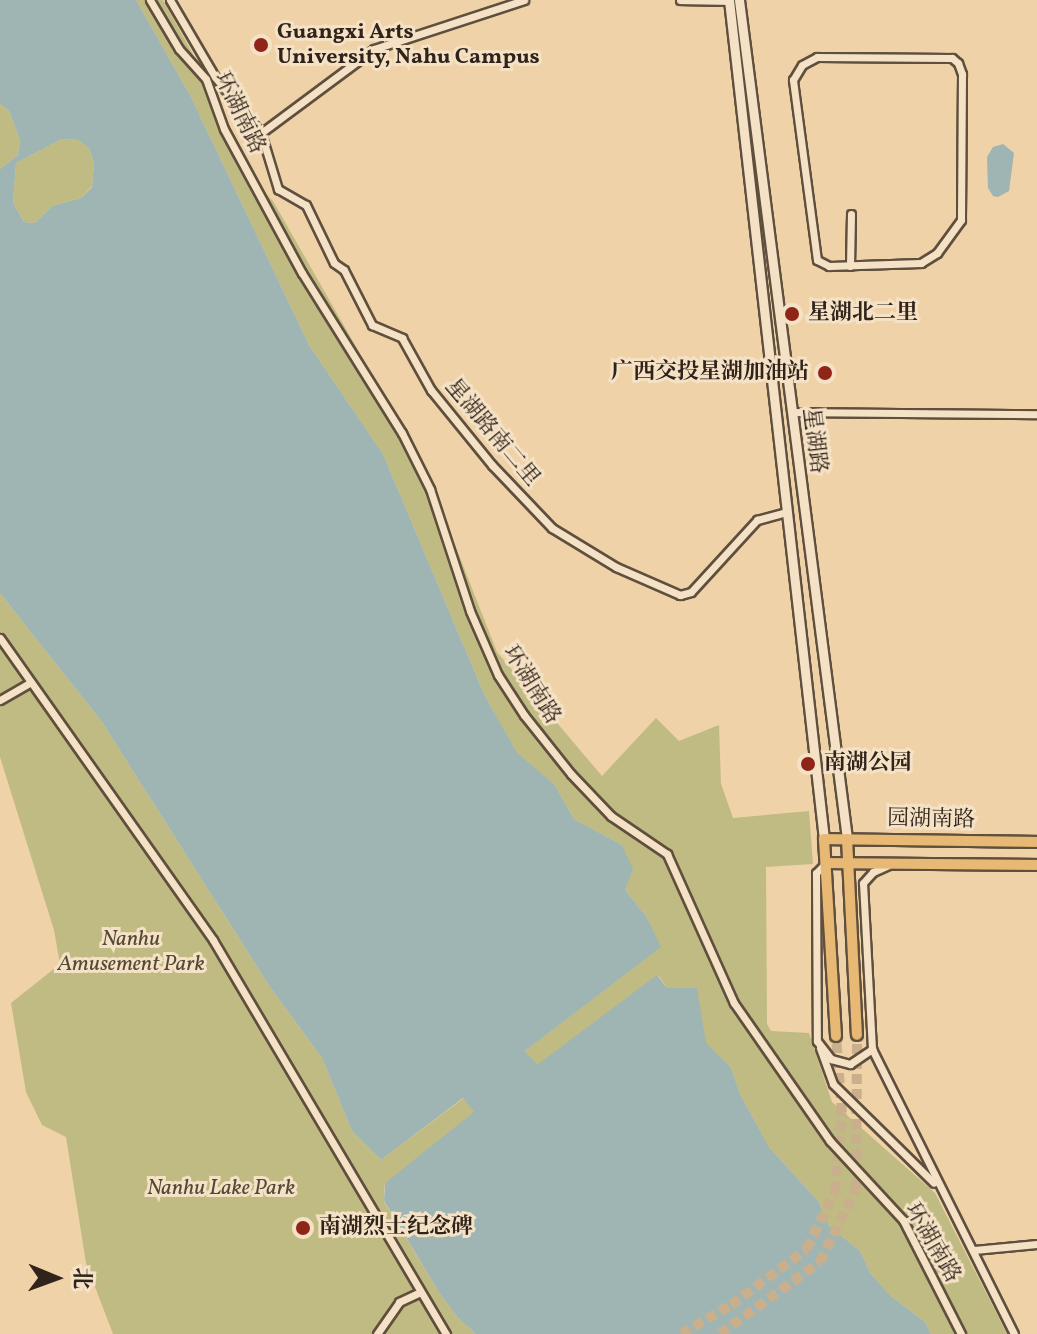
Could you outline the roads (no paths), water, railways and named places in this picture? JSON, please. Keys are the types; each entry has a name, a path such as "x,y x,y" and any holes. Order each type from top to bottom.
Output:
{"main road":[{"name":"星湖路","path":"729,0 824,839"},
{"name":"星湖路","path":"739,0 847,839"},
{"name":"园湖南路","path":"824,839 1037,842"},
{"path":"824,839 836,1036"},
{"path":"847,839 857,1035"},
{"name":"园湖南路","path":"826,863 1037,865"}],"street":[{"name":"环湖南路","path":"150,0 179,49 206,79 224,129 302,273 402,433 430,489 470,611 498,675 524,715 591,795 611,816 667,854 734,1003 830,1141 903,1220 961,1334"},
{"path":"170,0 215,77 261,133 374,49 524,0"},
{"path":"680,0 729,0"},
{"path":"817,57 952,58 958,63 962,74 961,220 937,253 921,263 850,266 829,266 817,260 793,80 802,65 817,57"},
{"name":"星湖路南二里","path":"261,133 278,189 306,205 334,263 344,270 372,325 402,338 431,390 492,465 552,528 616,567 680,595 691,592 757,520 786,512"},
{"path":"850,266 851,214"},
{"path":"792,412 1037,414"},
{"path":"0,638 213,940 446,1334"},
{"path":"0,700 30,683"},
{"path":"826,863 816,873 817,1041 833,1084 939,1187"},
{"path":"891,863 873,872 863,883 872,1049 1014,1334"},
{"path":"817,1041 831,1059 850,1064 872,1049"},
{"path":"974,1250 1037,1244"},
{"path":"377,1334 399,1302 420,1292"}],"water":[{"path":"0,0 136,0 191,97 309,345 383,454 484,694 517,753 554,784 574,819 622,845 633,869 625,890 646,916 661,947 525,1051 537,1065 657,975 667,988 697,988 706,1043 731,1067 740,1094 769,1147 819,1202 829,1226 860,1251 871,1274 891,1296 925,1322 931,1334 476,1334 458,1318 384,1201 385,1183 474,1112 463,1098 381,1160 352,1131 322,1058 270,987 102,722 0,593 0,169 18,155 20,140 9,111 0,104","holes":["62,139 78,140 89,148 94,162 92,187 81,198 52,206 35,223 24,222 13,203 16,163"]},
{"path":"1003,144 1014,153 1009,191 998,197 993,196 988,188 987,157 993,147"}],"tunnel":[{"path":"720,1334 820,1262 856,1189 857,1035"},
{"path":"681,1334 731,1305 807,1249 835,1191 842,1113 836,1036"}],"place":[{"name":"Guangxi Arts University, Nahu Campus","path":"261,45"},
{"name":"星湖北二里","path":"792,314"},
{"name":"广西交投星湖加油站","path":"825,373"},
{"name":"南湖公园","path":"808,764"},
{"name":"南湖烈士纪念碑","path":"303,1228"}],"park label":[{"name":"Nanhu Amusement Park","path":"131,952"},
{"name":"Nanhu Lake Park","path":"221,1189"}]}
